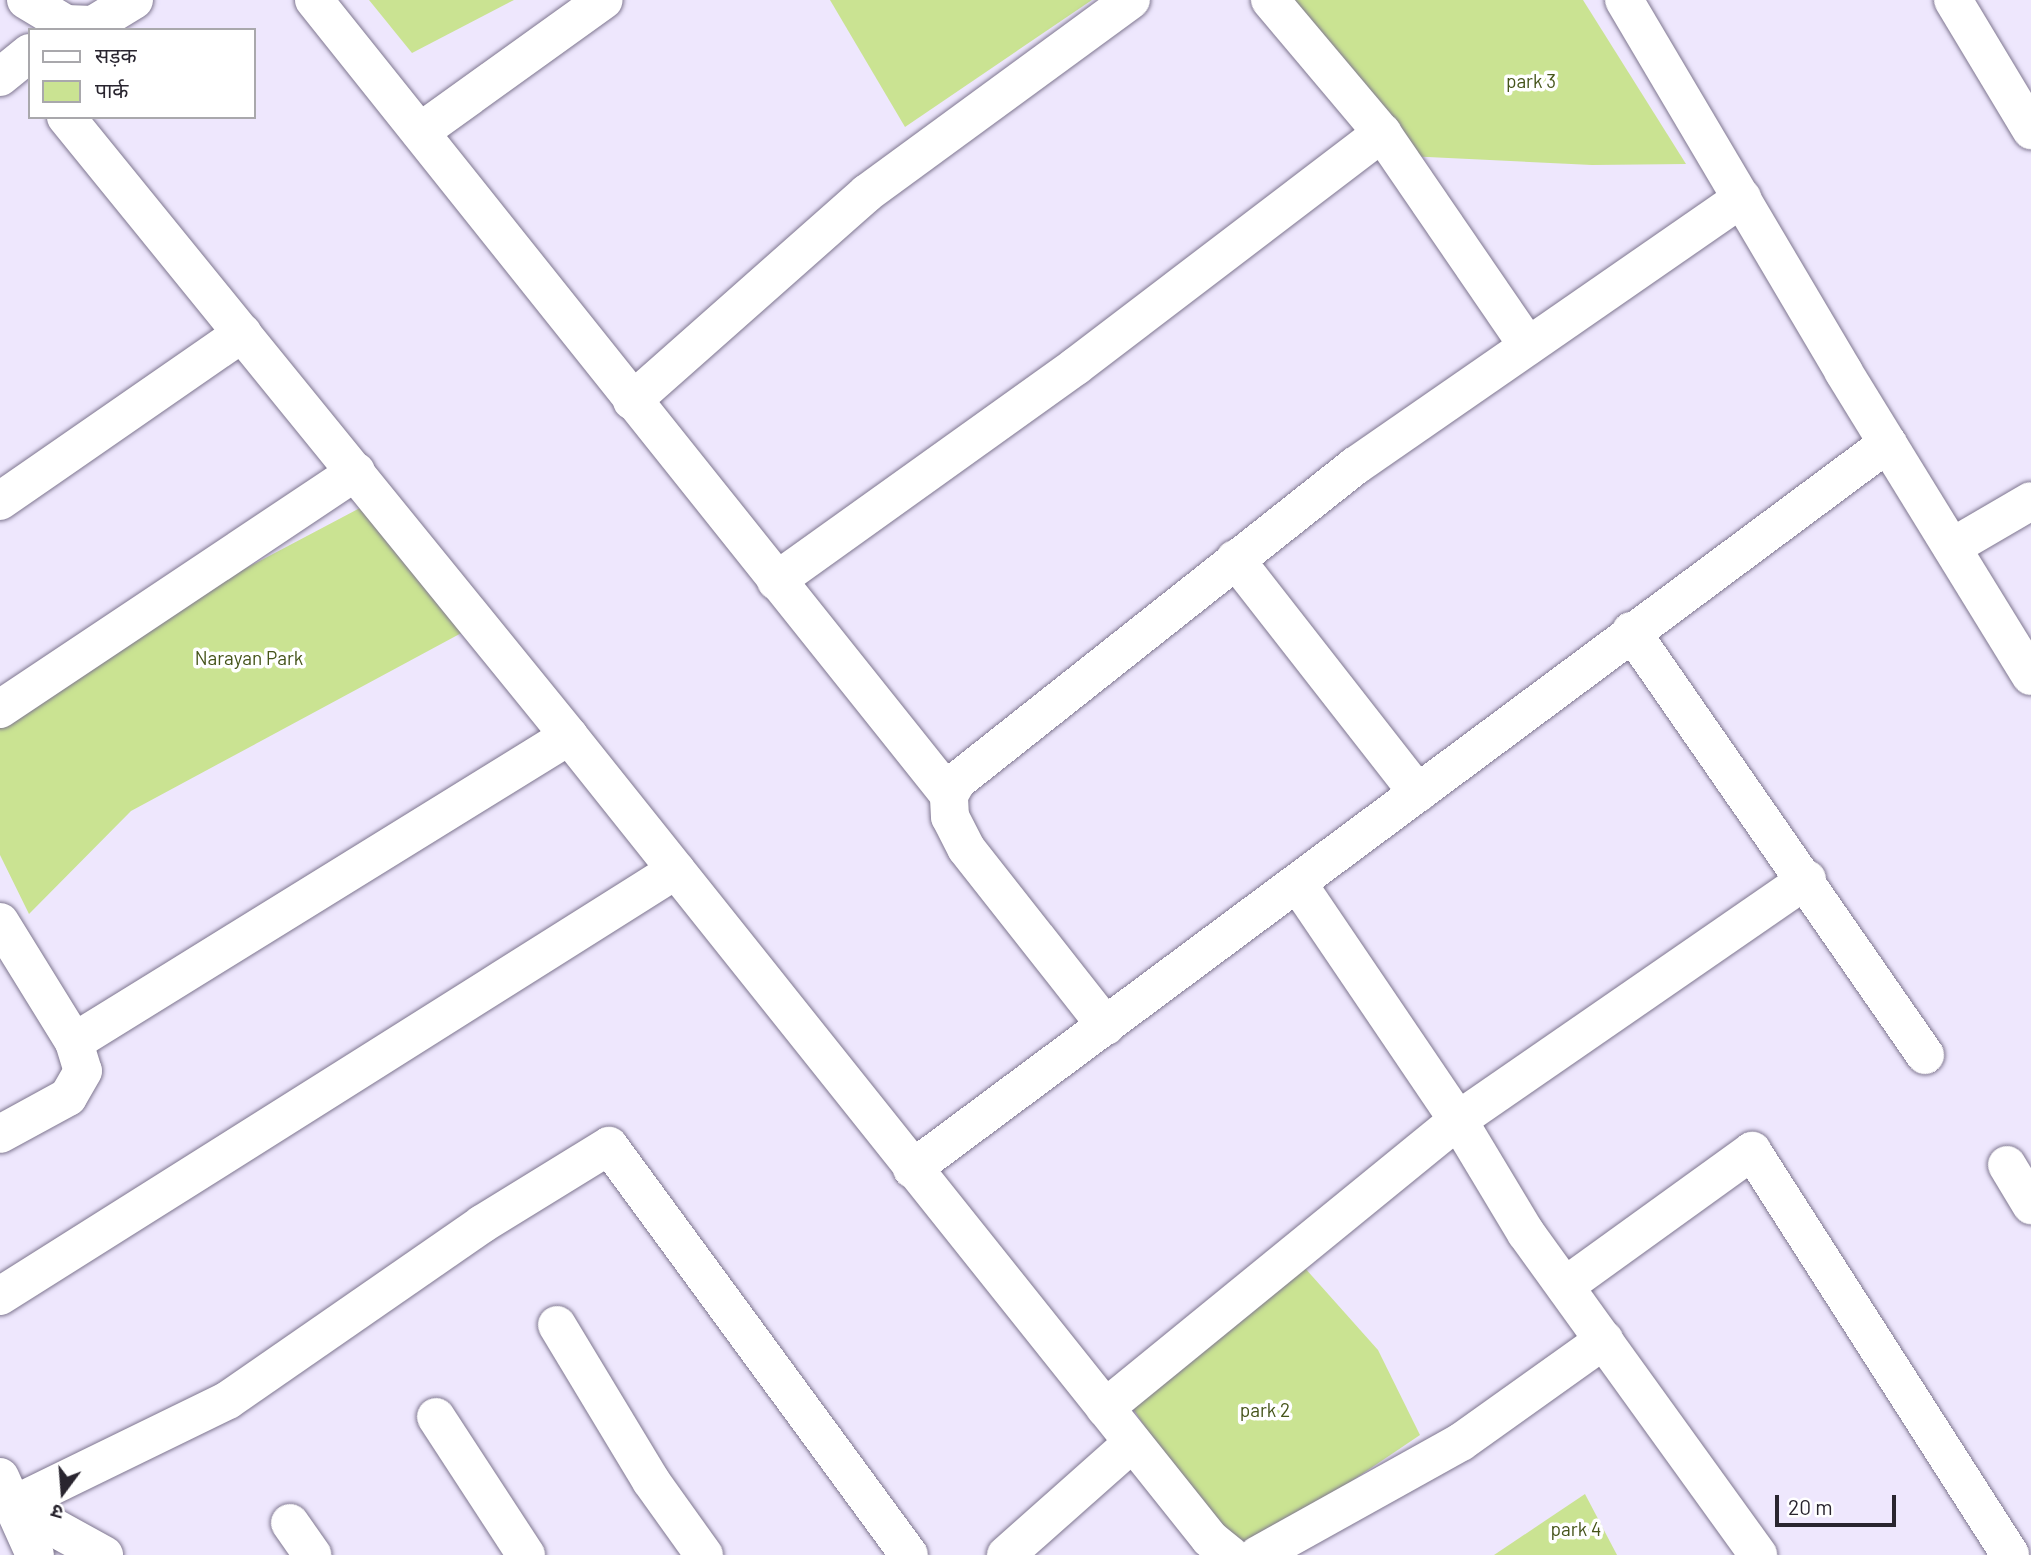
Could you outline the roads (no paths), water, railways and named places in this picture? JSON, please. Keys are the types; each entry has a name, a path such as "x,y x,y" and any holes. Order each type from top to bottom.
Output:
{"street":[{"path":"26,0 62,27 93,25 134,0"},
{"path":"314,0 949,795"},
{"path":"420,132 604,0"},
{"path":"632,401 867,193 1131,0"},
{"path":"1270,0 1382,133 1528,346"},
{"path":"1624,0 1888,443 2031,676"},
{"path":"1953,0 2031,130"},
{"path":"68,119 569,736 1132,1443 1210,1539 1230,1555"},
{"path":"776,581 1076,366 1382,133"},
{"path":"1106,1026 966,848 950,817 949,795 957,781 1355,466 1742,198"},
{"path":"0,501 243,333"},
{"path":"912,1169 1298,884 1631,631 1888,443"},
{"path":"0,709 356,472"},
{"path":"1952,547 2031,501"},
{"path":"1235,559 1418,793"},
{"path":"1631,631 1807,879 1925,1055"},
{"path":"74,1042 569,736"},
{"path":"0,1296 676,870"},
{"path":"1104,1408 1458,1120 1807,879"},
{"path":"1298,884 1458,1120 1526,1233 1758,1555"},
{"path":"0,922 74,1042 83,1071 68,1097 0,1134"},
{"path":"7,1491 228,1399 482,1224 609,1146 909,1555"},
{"path":"1565,1286 1752,1150 2010,1555"},
{"path":"2007,1165 2031,1205"},
{"path":"557,1325 651,1480 704,1555"},
{"path":"1258,1555 1461,1442 1604,1339"},
{"path":"436,1417 526,1555"},
{"path":"1006,1555 1132,1443"},
{"path":"7,1491 35,1555"},
{"path":"7,1491 104,1555"},
{"path":"290,1523 312,1555"}],"park label":[{"name":"park 3","path":"1531,81"},
{"name":"Narayan Park","path":"249,658"},
{"name":"park 2","path":"1265,1410"},
{"name":"park 4","path":"1576,1529"}]}
